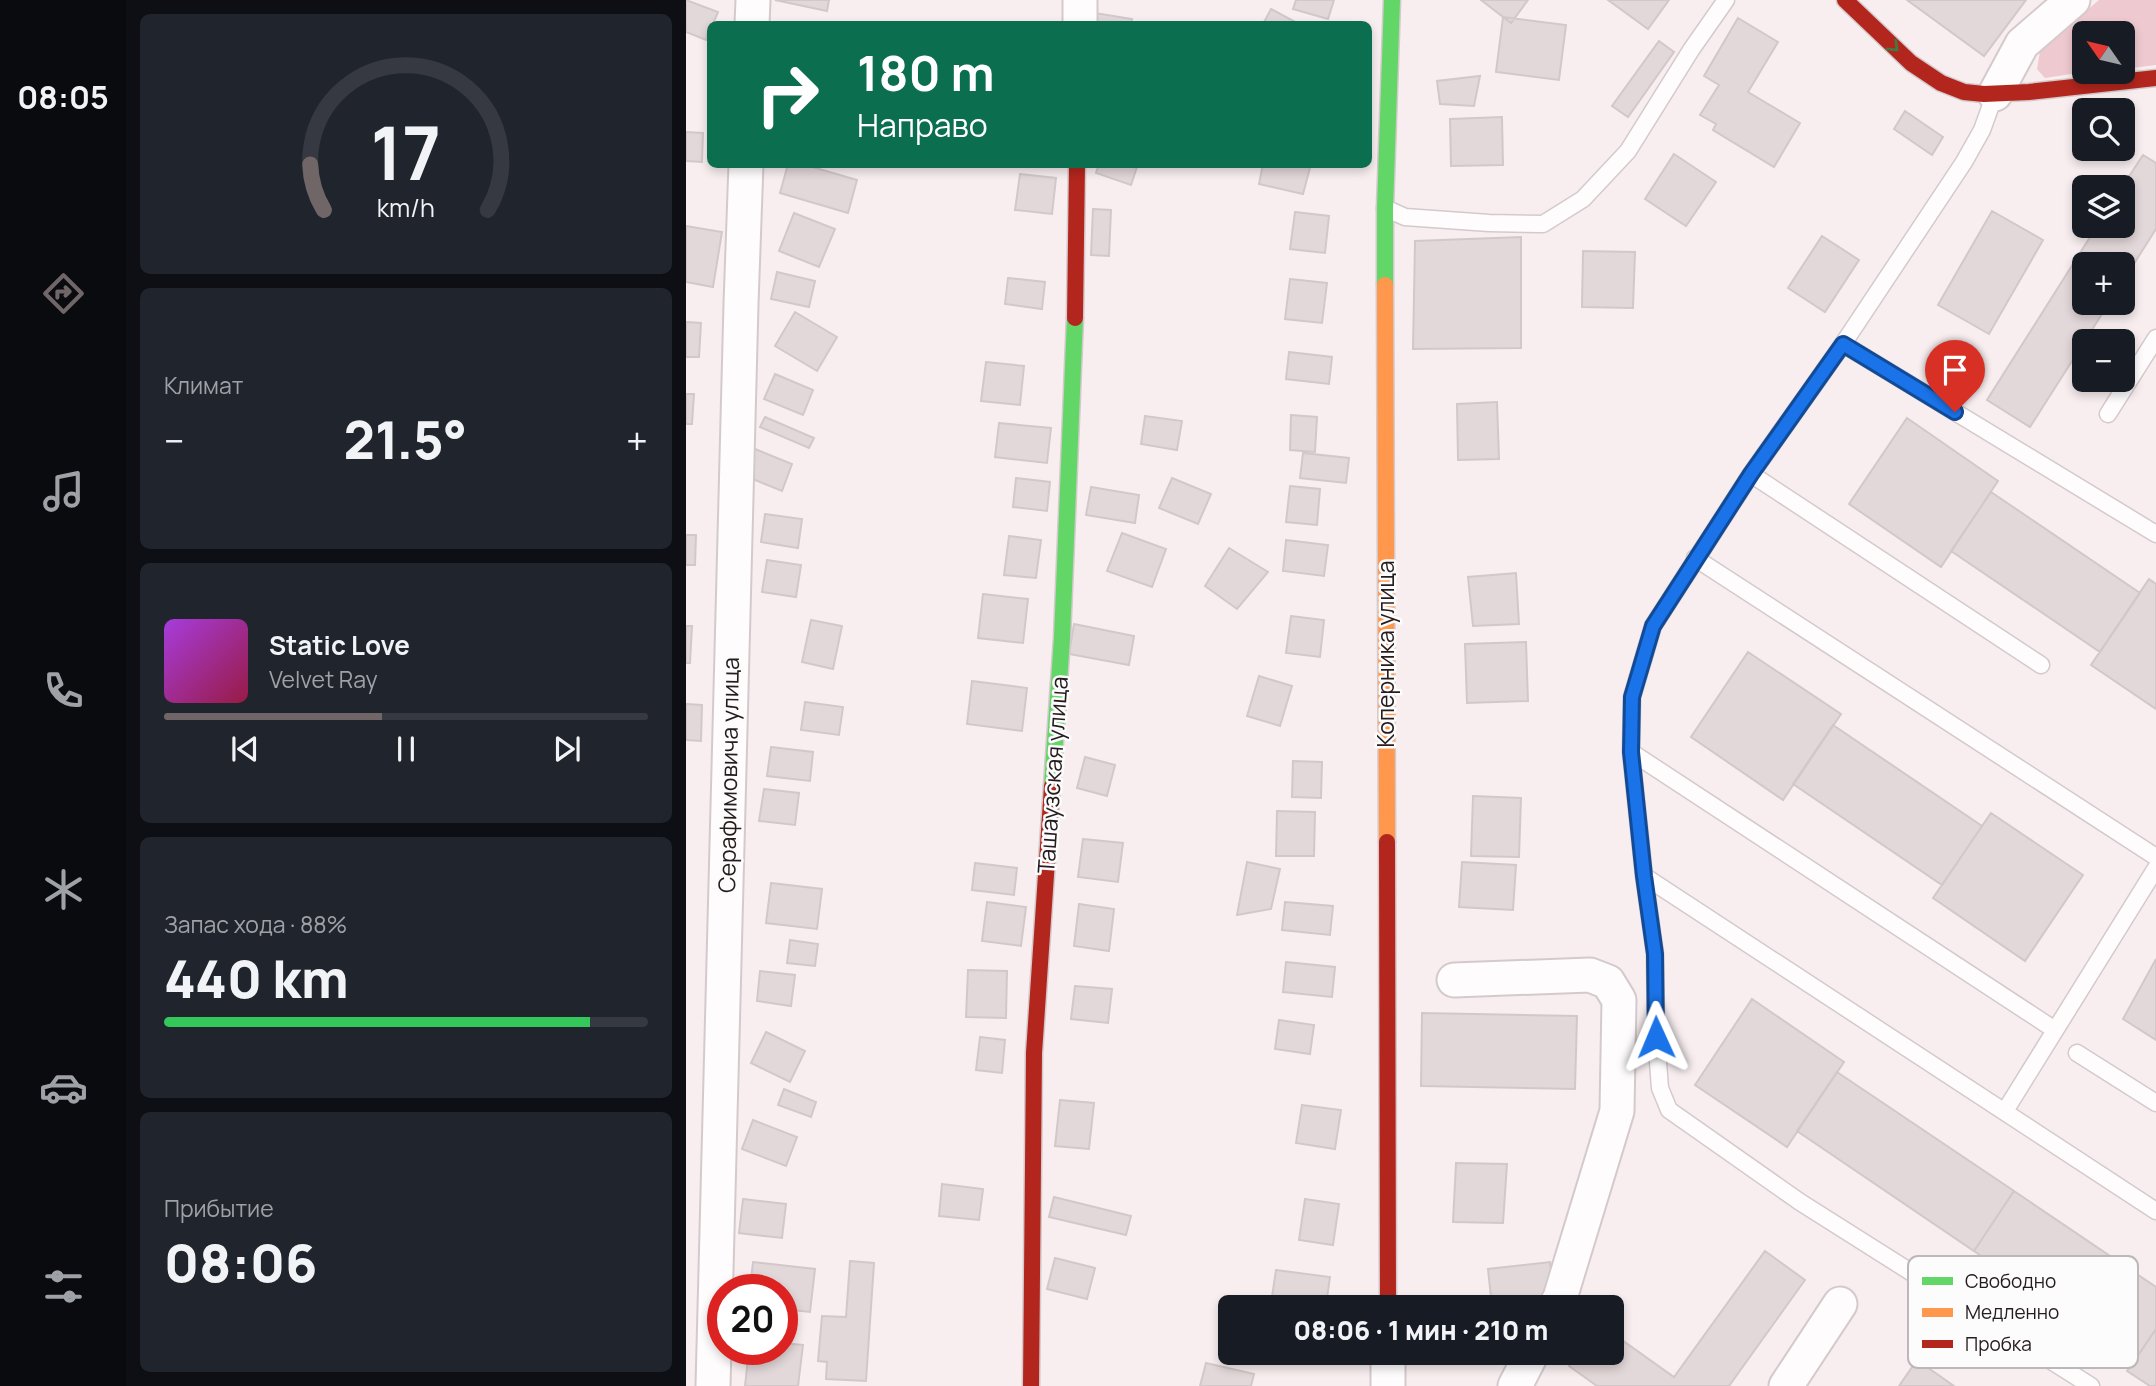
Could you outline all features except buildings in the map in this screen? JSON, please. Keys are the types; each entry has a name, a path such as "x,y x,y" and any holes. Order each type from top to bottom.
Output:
{"street":[{"path":"752,21 753,0"},
{"path":"1080,0 1080,21"},
{"name":"Коперника улица","path":"1388,1295 1385,208 1392,0"},
{"path":"1845,0 1906,59 1934,79 1958,90 1977,94 2033,92 2156,78"},
{"path":"1995,94 2022,44 2073,0"},
{"name":"Серафимовича улица","path":"713,1386 746,168"},
{"name":"Ташаузская улица","path":"1031,1386 1034,1053 1063,625 1074,369 1077,168"},
{"path":"1454,980 1590,975 1608,982 1619,1000 1617,1111 1559,1295"},
{"path":"1786,1386 1840,1304"},
{"path":"1388,1365 1388,1386"},
{"path":"1515,1386 1526,1365"}],"lane":[{"path":"1385,208 1405,217 1543,224 1583,199 1628,150 1726,0"},
{"path":"1908,1270 1800,1202 1669,1110 1660,1088 1655,954 1631,752 1632,697 1653,626 1751,474 1843,344 1964,162 1982,130 1995,94"},
{"path":"2108,414 2156,338"},
{"path":"1843,344 2156,534"},
{"path":"1751,474 2041,665"},
{"path":"1695,558 2156,857"},
{"path":"1631,752 2055,1030"},
{"path":"2005,1111 2156,868"},
{"path":"1644,876 2156,1211"},
{"path":"2077,1053 2156,1103"},
{"path":"2063,1368 2091,1386"}],"shaded area":[{"path":"2099,0 2156,0 2156,65 2135,68 2135,21 2075,21"},
{"path":"2072,23 2072,74 2045,78 2037,69 2040,51"}],"traffic: fast":[{"path":"1385,285 1392,0"},
{"path":"1052,786 1062,638 1075,318"}],"traffic: slow":[{"path":"1385,285 1387,842"}],"traffic: jam":[{"path":"1845,0 1911,63 1941,83 1964,92 2029,92 2156,78"},
{"path":"1075,318 1077,168"},
{"path":"1031,1386 1034,1053 1052,786"},
{"path":"1387,842 1388,1295"}],"route":[{"path":"1656,1037 1655,954 1631,752 1632,697 1653,626 1751,474 1843,344 1955,412"}]}
